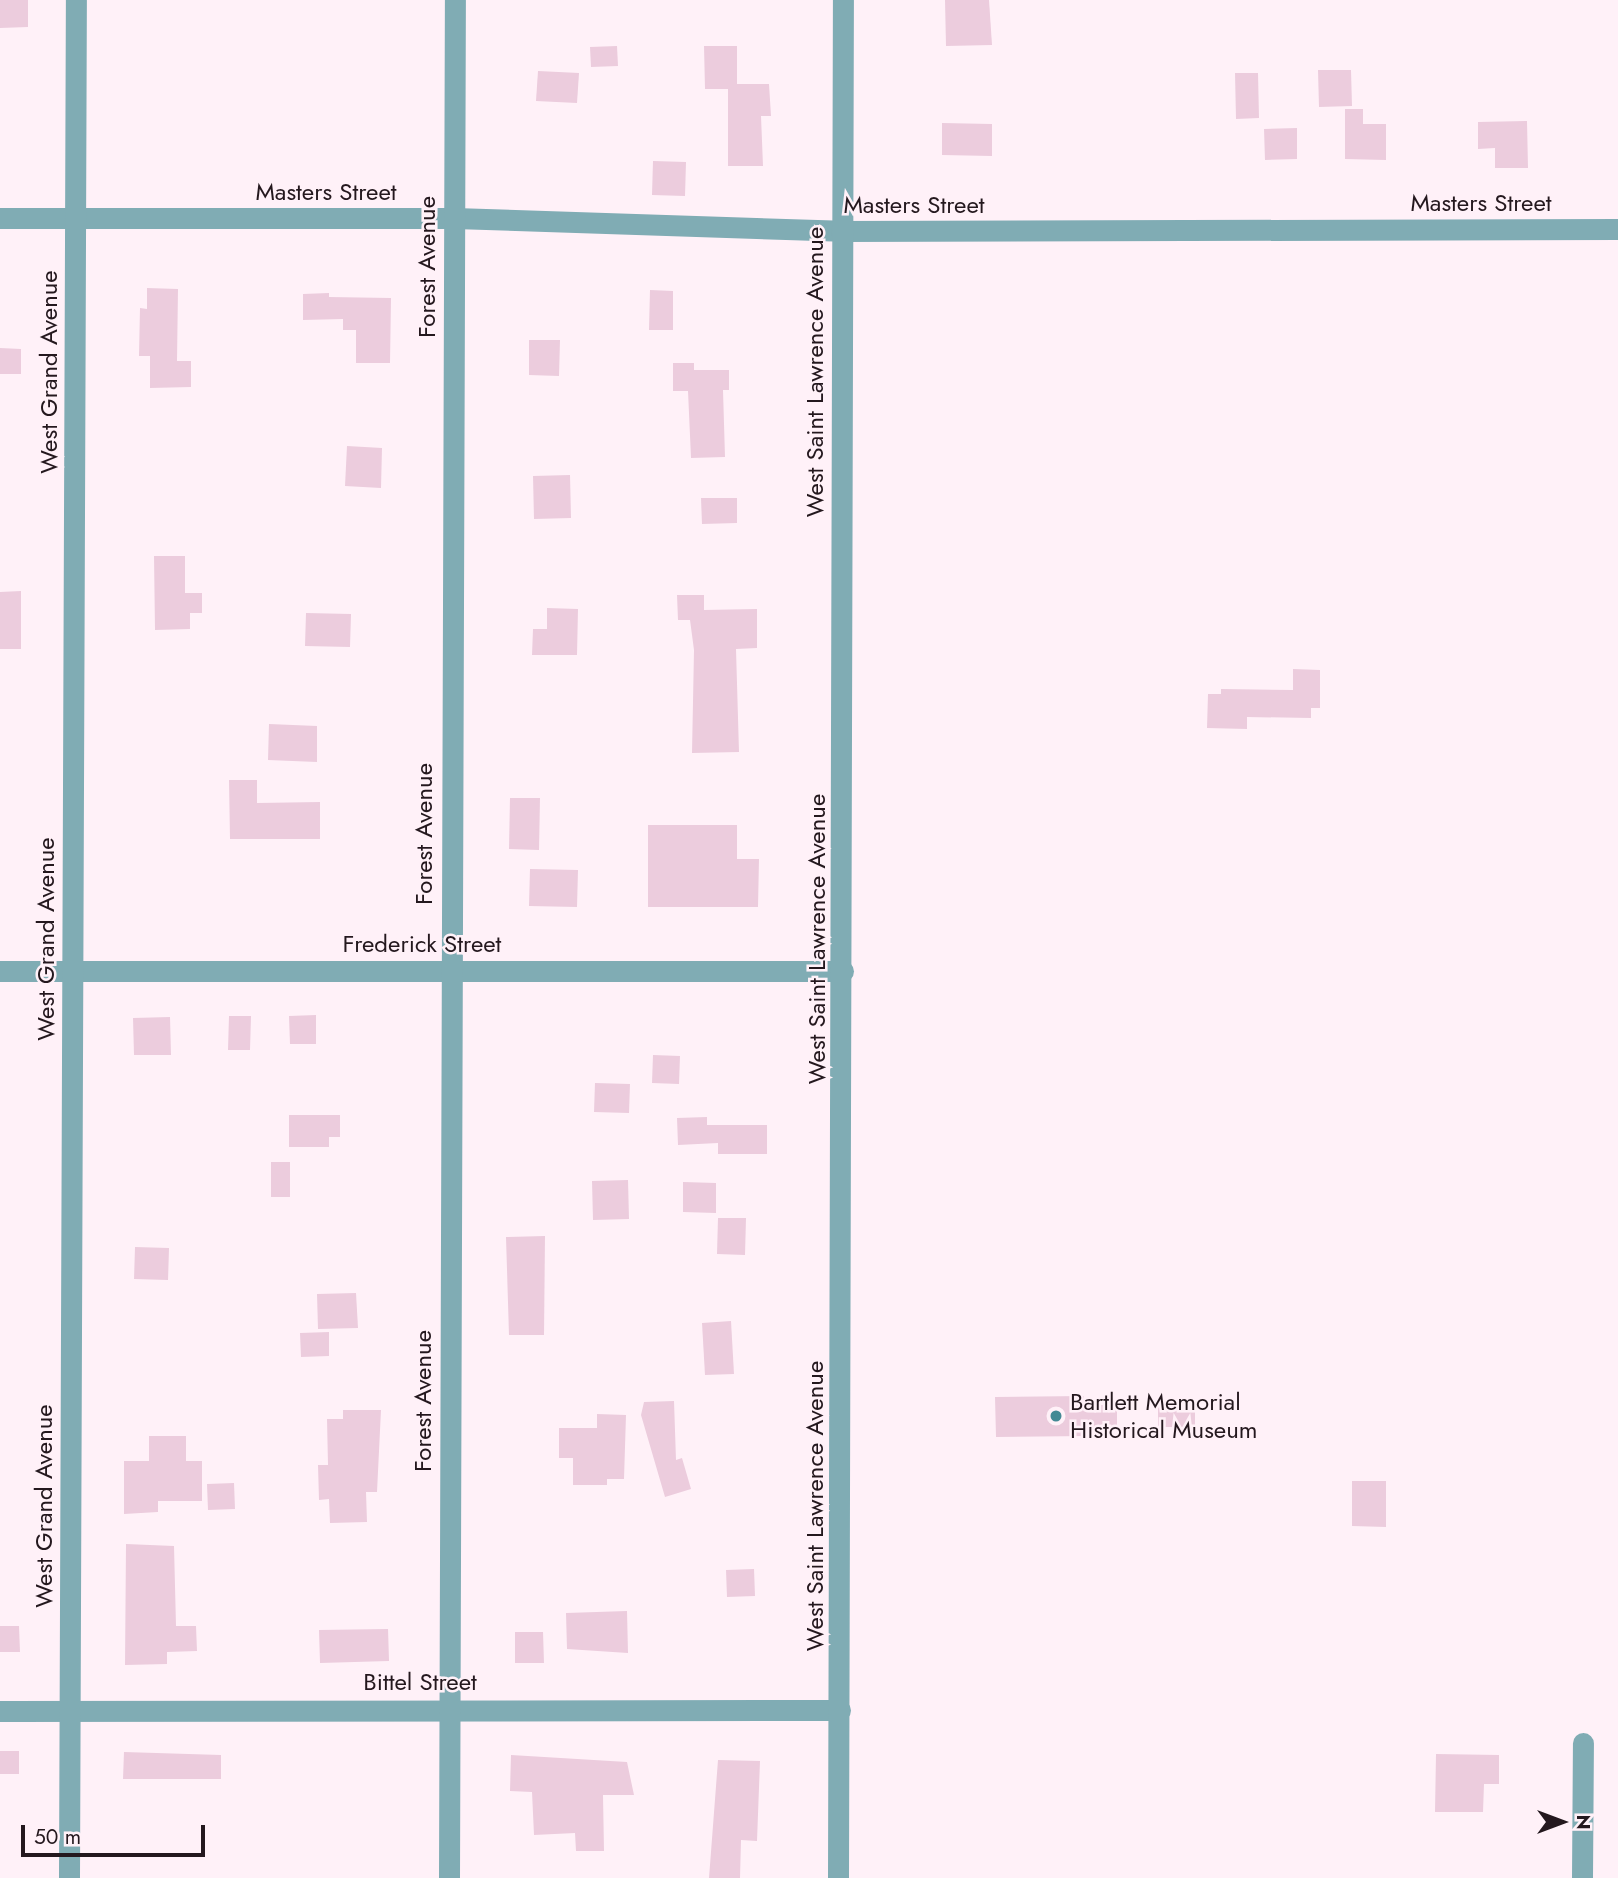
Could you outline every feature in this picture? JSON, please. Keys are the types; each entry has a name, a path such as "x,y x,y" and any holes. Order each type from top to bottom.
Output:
{"street":[{"name":"West Grand Avenue","path":"69,1878 76,0"},
{"name":"Forest Avenue","path":"449,1878 449,970 455,0"},
{"name":"West Saint Lawrence Avenue","path":"838,1878 843,971 843,0"},
{"name":"Masters Street","path":"0,218 454,218 841,231 1618,229"},
{"name":"Frederick Street","path":"0,971 843,971"},
{"name":"Bittel Street","path":"0,1711 449,1708 840,1710"},
{"path":"1582,1878 1583,1743"}],"building":[{"path":"0,0 28,0 28,27 0,28"},
{"path":"945,0 989,0 992,45 946,46"},
{"path":"617,46 618,66 591,67 590,47"},
{"path":"704,46 737,46 737,84 769,84 771,116 761,116 763,166 728,166 728,89 705,89"},
{"path":"1318,70 1351,70 1352,106 1319,107"},
{"path":"538,71 579,73 577,103 536,101"},
{"path":"1235,73 1258,73 1259,118 1236,119"},
{"path":"1345,109 1363,109 1363,124 1386,124 1386,160 1345,159"},
{"path":"1527,121 1528,168 1495,168 1495,148 1478,149 1478,122"},
{"path":"942,123 992,124 992,156 942,155"},
{"path":"1297,128 1297,159 1265,160 1264,129"},
{"path":"653,161 686,162 685,196 652,195"},
{"path":"147,288 178,289 177,361 191,361 191,387 150,388 150,356 139,356 140,308 147,309"},
{"path":"650,290 673,291 673,330 649,330"},
{"path":"329,293 329,297 391,298 390,363 356,363 356,330 343,330 343,319 303,320 303,294"},
{"path":"529,340 560,340 559,376 529,375"},
{"path":"0,348 21,349 21,374 0,374"},
{"path":"673,363 694,363 694,370 729,370 729,390 723,390 725,457 691,458 688,391 673,391"},
{"path":"347,446 382,448 381,488 345,486"},
{"path":"570,475 571,518 534,519 533,476"},
{"path":"701,498 737,498 737,523 702,524"},
{"path":"154,556 185,556 185,593 202,593 202,613 190,613 190,629 155,630"},
{"path":"21,591 21,649 0,649 0,592"},
{"path":"677,595 704,595 704,610 757,609 757,648 736,649 739,752 692,753 694,650 690,620 678,620"},
{"path":"547,608 578,609 577,655 532,655 533,629 547,629"},
{"path":"306,613 351,614 350,647 305,646"},
{"path":"1293,669 1320,670 1320,708 1311,708 1311,718 1247,717 1247,729 1207,728 1208,694 1221,694 1221,689 1293,690"},
{"path":"269,724 317,726 317,762 268,760"},
{"path":"229,780 257,780 257,803 320,802 320,839 230,839"},
{"path":"510,798 540,798 539,850 509,849"},
{"path":"648,825 737,825 737,859 759,859 758,907 648,907"},
{"path":"530,869 578,870 577,907 529,906"},
{"path":"316,1015 316,1044 290,1044 289,1016"},
{"path":"229,1016 251,1016 250,1050 228,1050"},
{"path":"170,1017 171,1055 134,1055 133,1018"},
{"path":"653,1055 680,1056 679,1084 652,1083"},
{"path":"595,1083 630,1084 629,1113 594,1112"},
{"path":"289,1115 340,1115 340,1137 329,1137 329,1147 289,1147"},
{"path":"707,1117 707,1125 767,1125 767,1154 718,1154 718,1143 678,1145 677,1118"},
{"path":"271,1162 290,1162 290,1197 271,1197"},
{"path":"628,1180 629,1219 593,1220 592,1181"},
{"path":"683,1182 716,1183 716,1213 683,1212"},
{"path":"718,1218 746,1218 745,1255 717,1254"},
{"path":"545,1236 544,1335 509,1335 506,1237"},
{"path":"135,1247 169,1248 168,1280 134,1279"},
{"path":"356,1293 358,1328 318,1329 317,1294"},
{"path":"731,1321 734,1374 705,1375 702,1323"},
{"path":"329,1332 329,1356 301,1357 300,1333"},
{"name":"Bartlett Memorial Historical Museum","path":"1084,1396 1084,1405 1117,1405 1117,1427 1087,1427 1087,1436 996,1437 995,1397"},
{"path":"674,1401 676,1460 682,1458 691,1489 665,1497 641,1415 644,1402"},
{"path":"1158,1404 1195,1404 1195,1427 1158,1427"},
{"path":"343,1410 381,1410 377,1492 366,1492 367,1522 330,1523 329,1499 319,1500 318,1465 328,1465 327,1419 343,1419"},
{"path":"597,1414 626,1415 624,1479 607,1479 607,1485 573,1485 573,1458 559,1458 559,1428 597,1428"},
{"path":"149,1436 186,1436 186,1461 202,1461 202,1501 158,1501 158,1512 124,1514 124,1461 149,1461"},
{"path":"1352,1481 1386,1481 1386,1527 1352,1526"},
{"path":"234,1483 235,1509 208,1510 207,1484"},
{"path":"126,1544 174,1546 176,1626 196,1626 197,1651 167,1652 167,1664 125,1665"},
{"path":"754,1569 755,1596 727,1597 726,1570"},
{"path":"627,1611 628,1653 567,1649 566,1613"},
{"path":"0,1626 19,1626 20,1652 0,1652"},
{"path":"388,1629 389,1661 320,1663 319,1630"},
{"path":"515,1632 543,1632 544,1663 515,1663"},
{"path":"0,1751 19,1751 19,1774 0,1774"},
{"path":"124,1752 221,1755 221,1779 123,1779"},
{"path":"1436,1754 1499,1755 1499,1784 1484,1784 1483,1812 1435,1812"},
{"path":"511,1755 627,1762 634,1795 603,1795 604,1851 576,1851 575,1833 534,1835 532,1792 510,1791"},
{"path":"718,1760 760,1761 757,1841 741,1840 740,1878 709,1878"}],"place":[{"name":"Bartlett Memorial Historical Museum","path":"1056,1416"}]}
